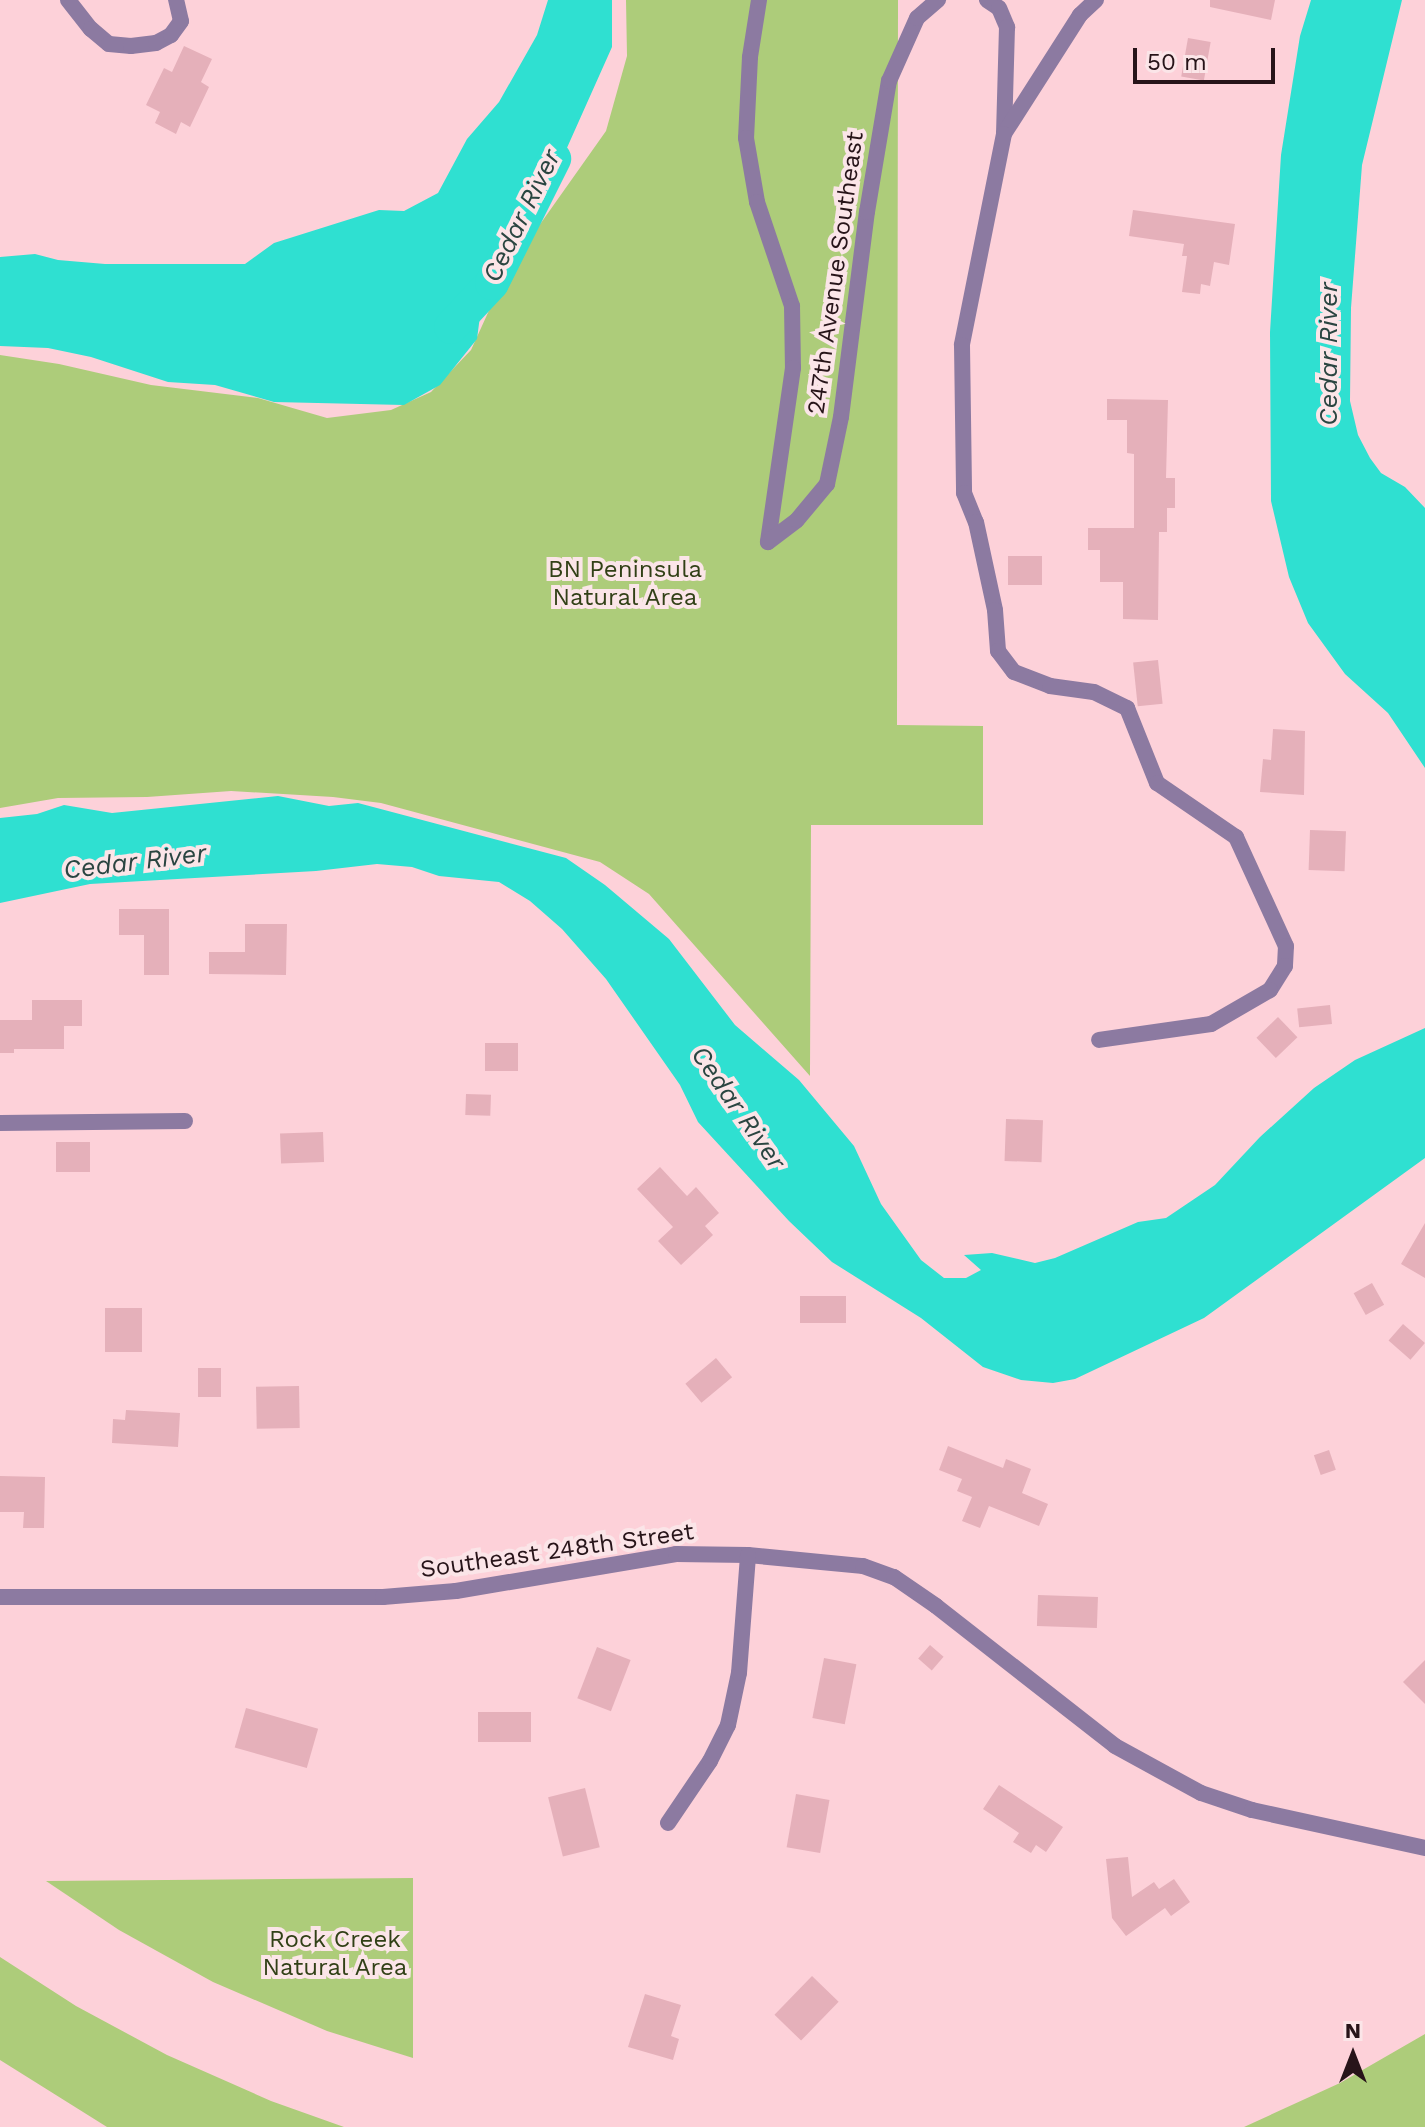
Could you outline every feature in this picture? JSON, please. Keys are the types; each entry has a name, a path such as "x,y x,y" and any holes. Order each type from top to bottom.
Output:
{"street":[{"path":"68,0 91,29 109,44 131,46 156,43 171,35 181,21 176,0"},
{"name":"247th Avenue Southeast","path":"759,0 750,57 746,138 757,202 792,306 792,352 768,542 797,520 827,484 841,417 867,212 889,81 917,18 938,0"},
{"path":"987,0 999,8 1007,27 1004,134 962,345 964,493 976,522 995,610 998,651 1014,672 1050,686 1094,692 1127,708 1157,783 1236,837 1286,946 1285,966 1270,990 1211,1024 1099,1040"},
{"path":"1004,134 1080,15 1096,0"},
{"path":"0,1123 185,1121"},
{"name":"Southeast 248th Street","path":"0,1597 383,1597 456,1591 676,1554 748,1555 863,1566 894,1577 1115,1746 1201,1793 1252,1810 1425,1848"},
{"path":"668,1823 710,1761 728,1725 739,1673 748,1555"}],"green space":[{"name":"BN Peninsula Natural Area","path":"626,0 898,0 897,725 983,726 983,825 811,825 810,1076 649,894 600,862 381,803 333,797 231,791 147,797 58,798 0,808 0,355 59,364 151,385 258,398 327,418 391,410 431,392 471,350 507,271 606,131 627,56"},
{"name":"Rock Creek Natural Area","path":"413,1878 413,2058 327,2031 213,1982 119,1930 46,1881"},
{"path":"0,1957 76,2006 167,2055 271,2101 344,2127 107,2127 0,2060"},
{"path":"1425,2034 1425,2127 1244,2127 1340,2083"}],"water":[{"path":"548,0 612,0 612,47 566,150 535,200 514,218 488,255 477,339 440,385 404,405 274,402 215,385 168,382 91,357 48,348 0,346 0,257 35,254 58,260 105,264 245,264 274,243 379,210 404,211 438,193 467,139 499,102 537,35"},
{"path":"1311,0 1402,0 1362,165 1351,308 1350,401 1358,435 1370,458 1381,473 1405,487 1425,508 1425,768 1388,713 1345,674 1308,623 1289,577 1271,501 1270,332 1281,155 1300,36"},
{"path":"278,796 329,806 358,803 566,858 605,885 669,939 735,1025 799,1080 854,1146 881,1204 921,1260 944,1278 966,1278 981,1270 964,1255 992,1253 1035,1263 1055,1258 1138,1222 1166,1218 1215,1185 1260,1137 1314,1088 1355,1060 1425,1028 1425,1158 1204,1318 1075,1379 1053,1383 1021,1380 983,1367 921,1318 832,1262 789,1221 698,1122 680,1085 606,979 562,929 530,901 499,882 439,876 412,867 377,864 316,871 90,884 0,903 0,818 37,814 64,805 112,813"}],"building":[{"path":"1210,0 1275,0 1271,20 1210,7"},
{"path":"1188,38 1211,42 1204,80 1181,76"},
{"path":"184,46 212,59 201,82 209,87 190,127 181,122 176,134 155,123 160,112 146,105 164,68 172,72"},
{"path":"1133,210 1235,224 1229,265 1214,262 1210,286 1201,284 1200,294 1182,292 1187,256 1182,256 1184,244 1129,236"},
{"path":"1107,399 1168,400 1166,478 1175,478 1175,508 1167,508 1167,532 1159,532 1158,620 1123,619 1123,582 1100,582 1100,550 1088,550 1088,528 1134,528 1134,454 1127,453 1127,420 1107,420"},
{"path":"1008,556 1042,556 1042,585 1008,585"},
{"path":"1158,660 1163,704 1138,706 1133,663"},
{"path":"1273,729 1305,731 1304,795 1260,792 1263,759 1271,760"},
{"path":"1310,830 1346,831 1345,871 1309,870"},
{"path":"119,909 169,909 169,975 144,975 144,935 119,935"},
{"path":"245,924 287,924 286,975 209,974 209,952 245,952"},
{"path":"32,1000 82,1000 82,1026 64,1026 64,1049 14,1049 14,1053 0,1053 0,1020 32,1020"},
{"path":"1330,1005 1332,1024 1299,1027 1297,1008"},
{"path":"1278,1017 1297,1037 1276,1058 1256,1038"},
{"path":"485,1043 518,1043 518,1071 485,1071"},
{"path":"466,1094 491,1095 490,1116 465,1115"},
{"path":"1006,1119 1043,1120 1042,1162 1005,1161"},
{"path":"323,1132 324,1162 281,1163 280,1134"},
{"path":"56,1142 90,1142 90,1172 56,1172"},
{"path":"660,1167 687,1196 696,1187 719,1213 705,1226 713,1235 681,1265 658,1241 673,1227 637,1189"},
{"path":"1425,1223 1425,1278 1401,1264"},
{"path":"1372,1283 1384,1305 1366,1315 1354,1293"},
{"path":"800,1296 846,1296 846,1323 800,1323"},
{"path":"105,1308 142,1308 142,1352 105,1352"},
{"path":"1403,1324 1425,1343 1410,1360 1389,1341"},
{"path":"716,1358 732,1377 701,1403 685,1384"},
{"path":"198,1368 221,1368 221,1397 198,1397"},
{"path":"299,1386 300,1428 257,1429 256,1387"},
{"path":"126,1410 180,1413 178,1447 112,1443 113,1419 125,1420"},
{"path":"948,1446 1003,1468 1006,1459 1031,1469 1022,1493 1048,1504 1039,1526 989,1506 980,1528 962,1521 972,1497 957,1491 962,1479 939,1470"},
{"path":"1329,1450 1336,1470 1321,1475 1314,1455"},
{"path":"0,1476 45,1477 44,1528 23,1528 24,1512 0,1512"},
{"path":"1038,1595 1098,1597 1097,1628 1037,1626"},
{"path":"930,1645 944,1657 932,1670 918,1659"},
{"path":"597,1647 631,1660 611,1711 577,1698"},
{"path":"824,1658 856,1664 845,1724 812,1718"},
{"path":"1425,1660 1425,1704 1403,1682"},
{"path":"246,1708 318,1729 307,1768 235,1747"},
{"path":"478,1712 531,1712 531,1742 478,1742"},
{"path":"999,1785 1063,1827 1046,1852 1036,1845 1031,1853 1013,1842 1019,1833 983,1809"},
{"path":"585,1788 600,1847 563,1856 548,1797"},
{"path":"796,1794 829,1800 820,1853 787,1847"},
{"path":"1128,1857 1132,1897 1154,1882 1159,1889 1174,1879 1190,1902 1171,1916 1165,1908 1126,1936 1112,1918 1106,1859"},
{"path":"812,1976 839,2002 801,2041 774,2015"},
{"path":"645,1994 681,2005 671,2036 679,2039 673,2060 628,2047"}],"waterway":[{"name":"Cedar River","path":"451,327 492,283 554,159"}]}
